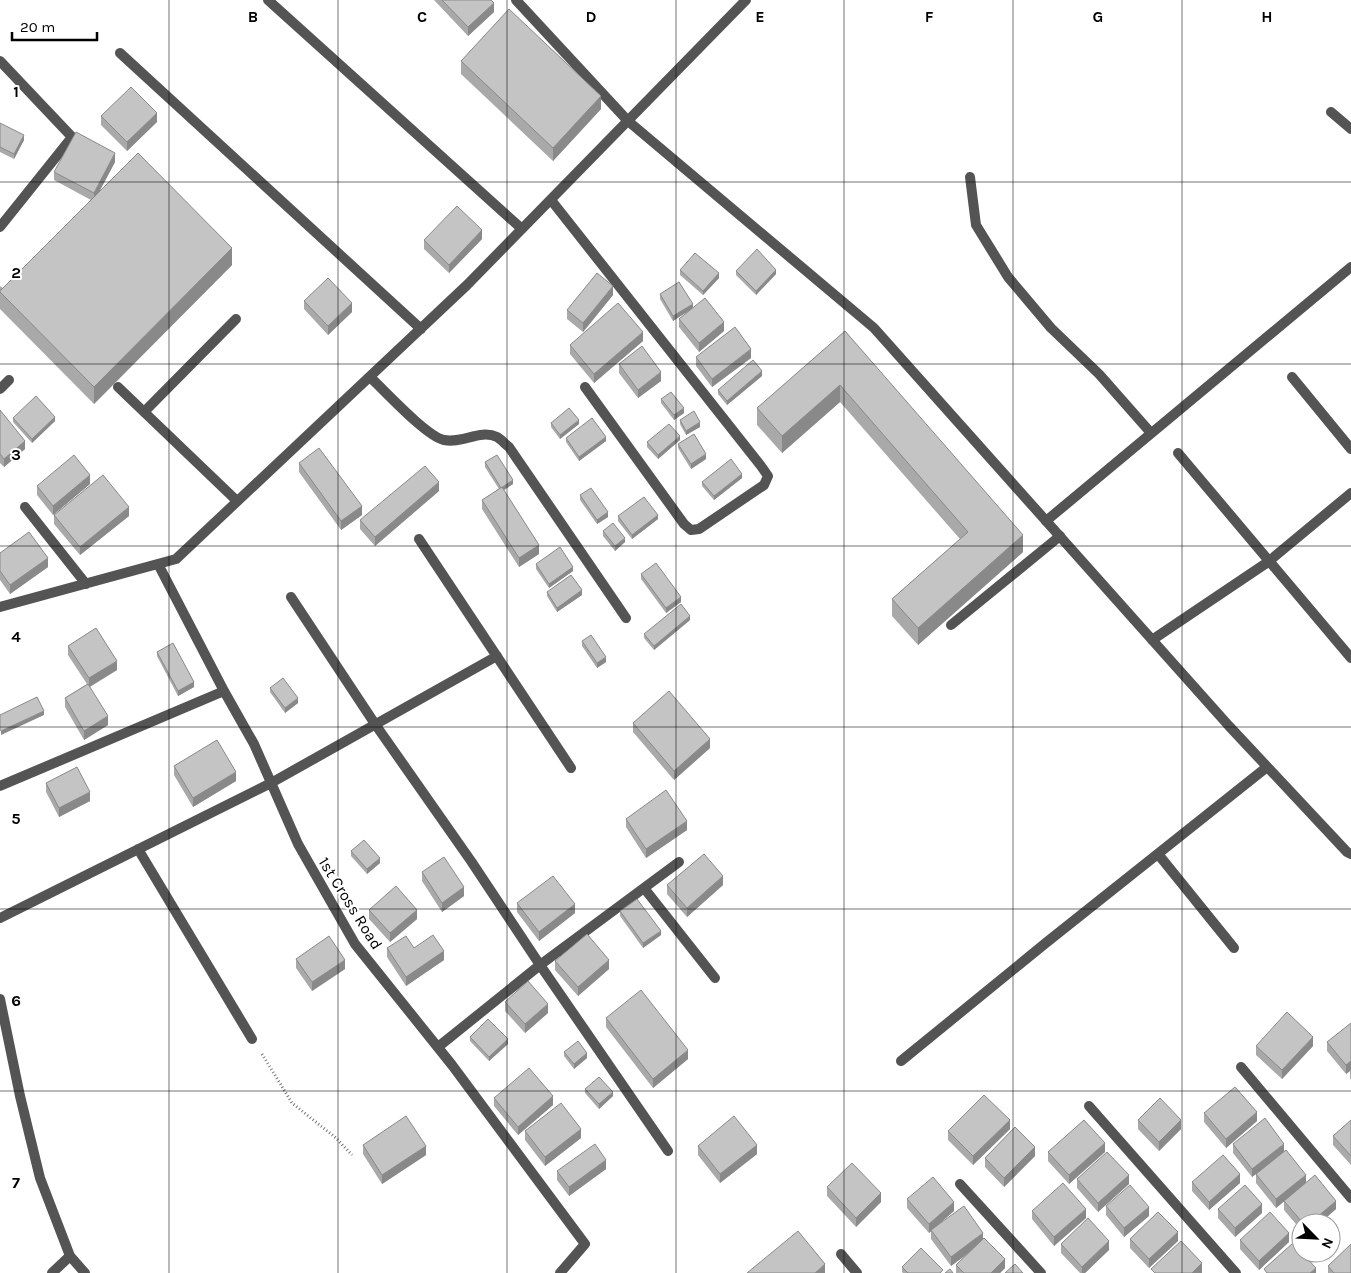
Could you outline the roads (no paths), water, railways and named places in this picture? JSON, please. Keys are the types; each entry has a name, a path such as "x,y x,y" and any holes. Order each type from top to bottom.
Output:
{"street":[{"path":"268,0 522,229"},
{"path":"516,0 628,121 874,328 1267,767 1350,852"},
{"path":"0,607 176,559 468,285 746,0"},
{"path":"120,53 421,329"},
{"path":"0,61 72,137 0,227"},
{"path":"1331,112 1351,129"},
{"path":"970,177 976,225 1008,277 1051,328 1099,374 1151,433"},
{"path":"551,200 761,466 768,476 764,485 700,529 691,530 684,524 585,387"},
{"path":"1046,521 1351,267"},
{"path":"144,412 236,319"},
{"path":"370,377 429,433 443,440 460,440 485,434 498,437 509,447 626,618"},
{"path":"1292,378 1351,449"},
{"path":"0,389 9,380"},
{"path":"118,387 237,501"},
{"path":"1178,453 1268,562 1351,658"},
{"path":"1152,640 1268,562 1351,493"},
{"path":"25,507 86,584"},
{"path":"951,625 1060,536"},
{"path":"419,539 572,768"},
{"name":"1st Cross Road","path":"158,564 224,691 254,744 298,844 355,944 438,1047 584,1244 560,1273"},
{"path":"291,597 375,724 471,861 668,1151"},
{"path":"0,918 271,783 497,656"},
{"path":"0,786 224,691"},
{"path":"901,1061 1267,767"},
{"path":"138,849 252,1039"},
{"path":"1158,854 1234,948"},
{"path":"438,1047 540,965 679,862"},
{"path":"644,888 715,978"},
{"path":"0,999 20,1096 40,1178 70,1256 85,1273"},
{"path":"1241,1067 1351,1198"},
{"path":"1089,1106 1236,1273"},
{"path":"960,1184 1041,1273"},
{"path":"841,1254 858,1273"},
{"path":"52,1273 70,1256"}]}
